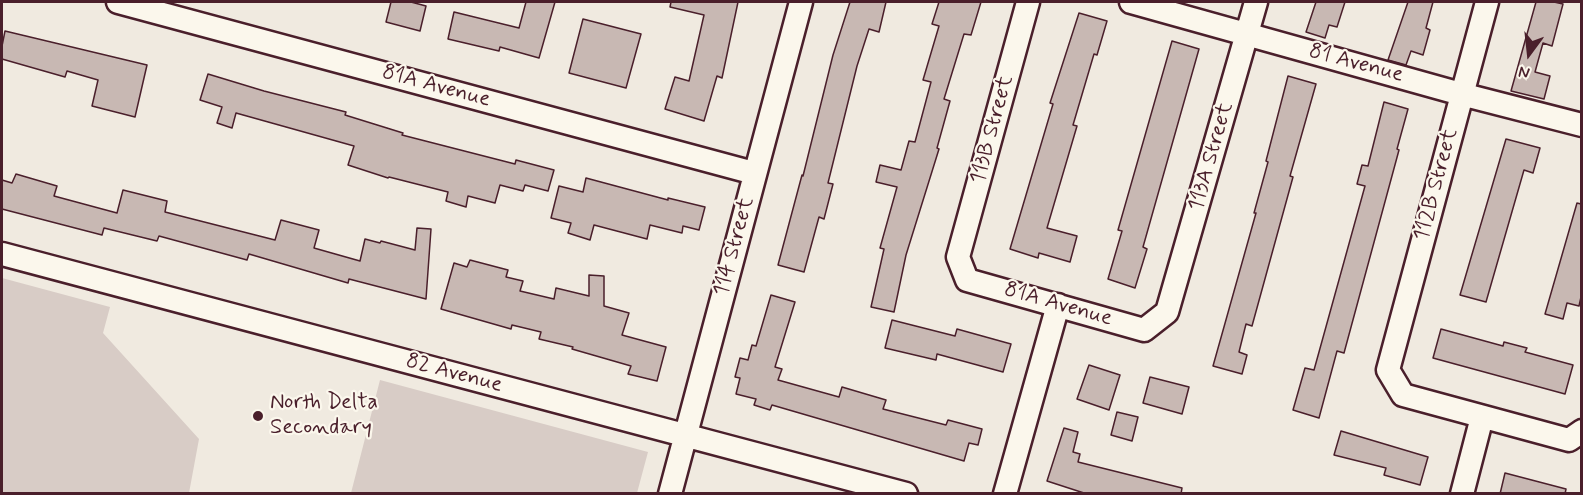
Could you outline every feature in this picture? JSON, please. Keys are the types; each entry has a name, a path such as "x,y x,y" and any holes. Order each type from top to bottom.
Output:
{"street":[{"name":"81A Avenue","path":"118,2 754,173"},
{"name":"114 Street","path":"670,494 801,2"},
{"name":"113B Street","path":"958,257 1028,2"},
{"name":"81 Avenue","path":"1131,2 1581,125"},
{"name":"113A Street","path":"1167,312 1256,2"},
{"name":"112B Street","path":"1482,417 1403,395 1388,370 1487,2"},
{"name":"82 Avenue","path":"2,254 906,494"},
{"name":"81A Avenue","path":"958,257 967,280 1144,330 1167,312"},
{"path":"1005,494 1058,305"},
{"path":"1462,494 1482,417 1569,440 1581,431"}],"shaded area":[{"path":"2,278 110,307 103,333 199,439 189,493 2,493"},
{"path":"380,380 648,452 637,493 351,493"}],"building":[{"path":"391,2 411,2 426,6 420,31 386,22"},
{"path":"526,2 555,2 539,58 500,47 499,51 448,39 454,12 519,28"},
{"path":"671,2 738,2 722,78 717,76 704,121 665,109 675,77 689,81 704,15 670,7"},
{"path":"850,2 886,2 879,32 869,29 857,66 828,183 833,184 824,219 819,217 804,272 778,265 833,55"},
{"path":"939,2 981,2 971,35 964,34 944,99 950,101 937,148 939,149 906,255 894,312 871,307 884,249 880,248 897,187 876,182 880,165 901,170 909,141 915,142 931,82 923,80 939,26 932,24"},
{"path":"1316,2 1345,2 1337,27 1329,25 1325,38 1306,32"},
{"path":"1408,2 1433,2 1426,28 1430,30 1423,55 1411,51 1406,65 1388,60"},
{"path":"1536,2 1563,4 1552,46 1543,43 1535,72 1550,76 1544,99 1511,91"},
{"path":"1079,13 1107,21 1097,55 1094,54 1073,125 1077,126 1047,228 1077,236 1070,262 1039,253 1038,258 1010,249 1053,104 1050,103"},
{"path":"583,19 641,34 626,88 569,73"},
{"path":"5,31 147,65 135,117 92,106 98,80 67,71 65,77 2,59"},
{"path":"1172,41 1199,49 1143,247 1147,249 1135,288 1108,279 1122,231 1118,230"},
{"path":"208,74 346,112 345,115 403,133 402,135 515,164 516,160 554,170 548,191 525,185 523,191 500,185 495,203 468,196 466,207 446,201 448,192 388,178 348,165 354,146 236,113 232,128 217,123 222,107 200,100"},
{"path":"1288,76 1316,84 1252,326 1246,324 1239,352 1247,355 1242,374 1213,366 1256,213 1254,213 1268,162 1266,161"},
{"path":"1384,102 1408,109 1344,353 1337,351 1319,418 1293,410 1305,368 1314,370 1365,186 1357,184 1362,165 1368,166"},
{"path":"1506,139 1540,148 1533,173 1524,170 1486,302 1460,295"},
{"path":"16,174 57,186 54,196 117,213 123,190 167,201 165,212 275,240 281,220 319,230 314,248 360,261 365,239 415,250 417,228 431,229 426,299 349,279 348,283 249,254 247,260 159,236 157,241 104,228 102,235 2,209 2,180 12,183"},
{"path":"586,178 668,200 668,198 705,207 699,230 683,226 682,233 650,225 647,239 594,225 590,240 568,233 571,223 551,218 559,186 583,192"},
{"path":"1577,203 1581,204 1581,297 1579,306 1567,303 1563,319 1545,314"},
{"path":"470,260 508,270 506,277 523,281 520,291 554,299 556,288 589,296 589,275 604,276 604,306 629,313 622,335 666,347 657,381 628,374 631,366 572,349 573,347 539,339 541,332 512,325 511,329 441,309 454,263 467,267"},
{"path":"771,295 795,302 775,367 782,369 778,380 839,397 842,387 886,400 883,409 946,425 948,420 982,429 978,445 969,443 964,461 772,405 770,410 754,405 756,399 736,394 740,378 735,377 740,358 748,360 752,345 756,346"},
{"path":"892,320 955,336 957,329 1011,344 1003,372 937,354 936,360 885,348"},
{"path":"1441,329 1503,346 1504,342 1527,348 1525,352 1573,365 1565,394 1433,358"},
{"path":"1089,365 1120,375 1109,410 1077,399"},
{"path":"1150,377 1189,387 1182,414 1143,403"},
{"path":"1117,412 1138,417 1132,441 1111,435"},
{"path":"1064,428 1078,432 1073,452 1080,454 1078,462 1182,488 1181,494 1087,494 1047,481"},
{"path":"1341,431 1428,457 1420,485 1384,475 1386,468 1334,455"},
{"path":"1505,473 1566,489 1565,494 1500,494"}],"place":[{"name":"North Delta Secondary","path":"258,416"}]}
